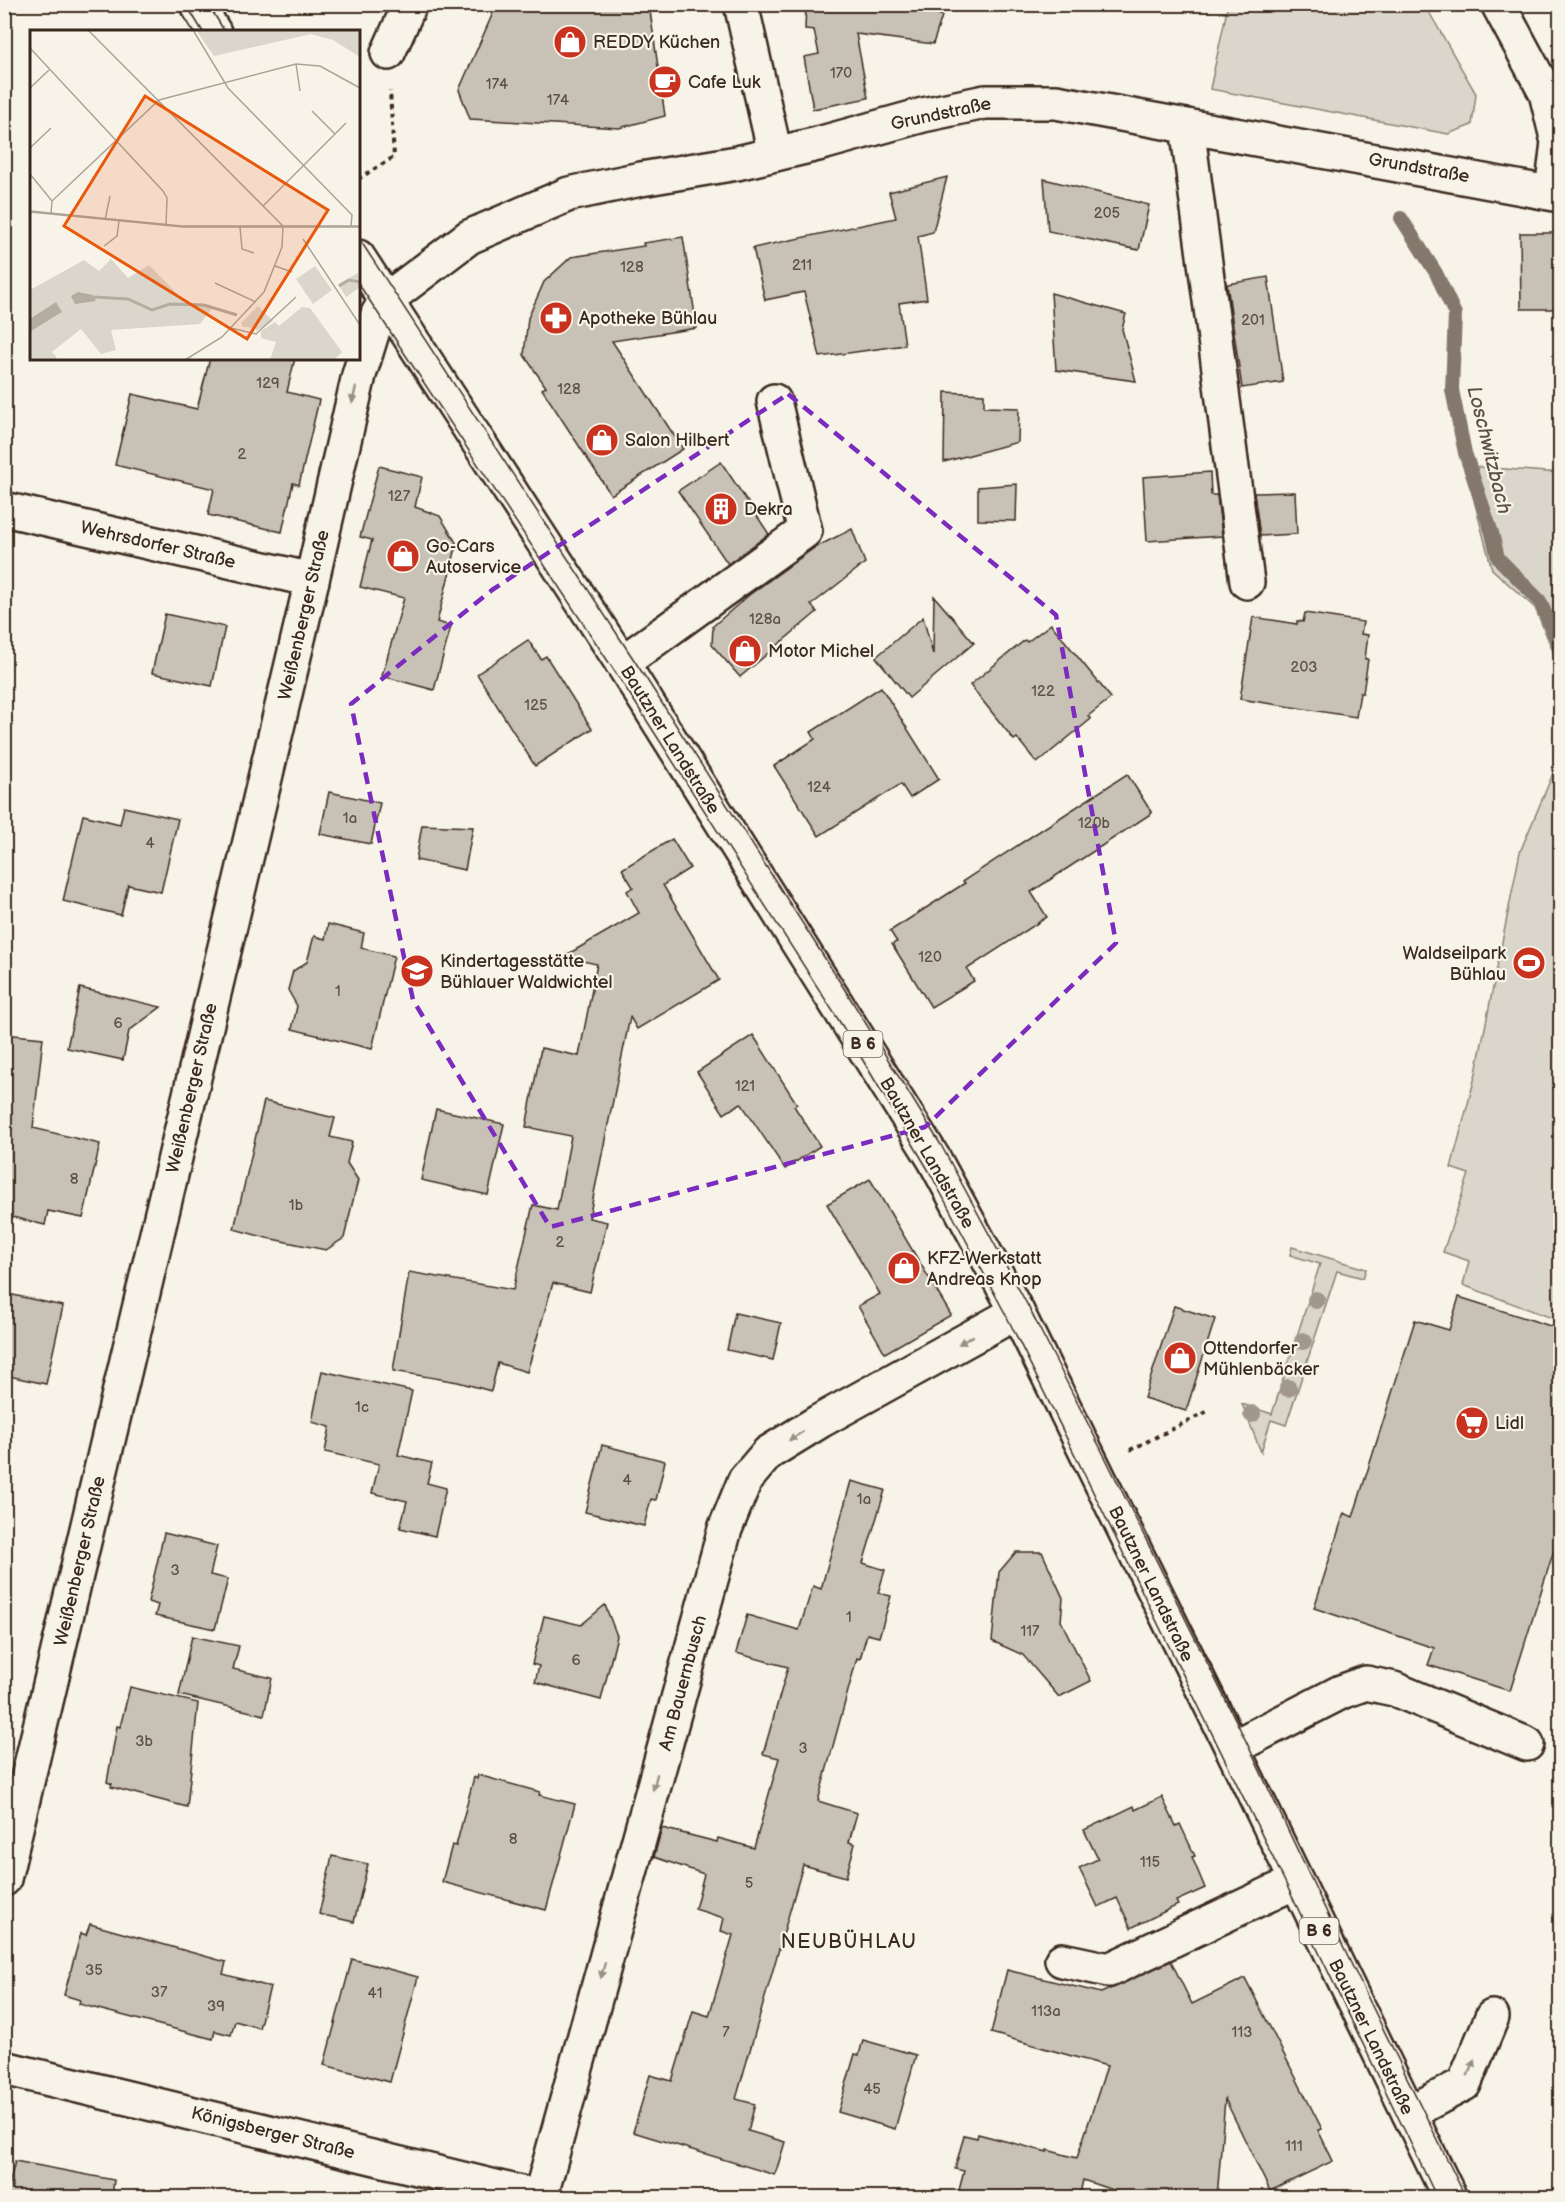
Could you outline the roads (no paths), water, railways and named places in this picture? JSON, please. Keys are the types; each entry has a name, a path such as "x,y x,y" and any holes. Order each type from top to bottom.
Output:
{"street":[{"path":"197,4 213,30"},
{"path":"388,53 411,4"},
{"path":"741,4 775,154"},
{"path":"1498,4 1546,93 1558,142 1556,194"},
{"name":"Grundstraße","path":"386,300 469,237 570,194 775,154 923,115 986,102 1056,102 1556,194"},
{"path":"1187,126 1247,582"},
{"name":"Bautzner Landstraße","path":"360,260 622,663 934,1159 1017,1312 1095,1468 1450,2198"},
{"name":"Weißenberger Straße","path":"4,1879 312,580 358,375 378,314 386,300"},
{"path":"622,663 805,531 774,401"},
{"name":"Wehrsdorfer Straße","path":"4,509 312,580"},
{"name":"Am Bauernbusch","path":"541,2197 722,1541 745,1480 768,1453 820,1421 1017,1312"},
{"path":"1232,1748 1341,1692 1365,1683 1394,1689 1527,1744"},
{"path":"1062,1960 1109,1970 1295,1882"},
{"path":"1409,2113 1464,2084 1492,2016"},
{"name":"Königsberger Straße","path":"4,2068 541,2197"}],"waterway":[{"name":"Loschwitzbach","path":"1401,218 1436,273 1455,314 1452,390 1465,453 1498,558 1540,601 1560,648"}],"tram line":[{"path":"186,4 202,30"},
{"path":"208,4 224,30"},
{"path":"360,240 651,686 941,1145 1028,1306 1107,1461 1246,1741 1346,1953 1466,2198"},
{"path":"360,286 631,696 843,1027 929,1171 1007,1317 1287,1886 1437,2198"}],"place":[{"name":"REDDY Küchen","path":"570,42"},
{"name":"Cafe Luk","path":"665,82"},
{"name":"Apotheke Bühlau","path":"556,318"},
{"name":"Salon Hilbert","path":"602,440"},
{"name":"Dekra","path":"721,509"},
{"name":"Go-Cars Autoservice","path":"403,556"},
{"name":"Motor Michel","path":"745,651"},
{"name":"Waldseilpark Bühlau","path":"1529,963"},
{"name":"Kindertagesstätte Bühlauer Waldwichtel","path":"417,971"},
{"name":"KFZ-Werkstatt Andreas Knop","path":"904,1268"},
{"name":"Ottendorfer Mühlenbäcker","path":"1180,1358"},
{"name":"Lidl","path":"1472,1423"}],"district":[{"name":"NEUBÜHLAU","path":"849,1942"}]}
